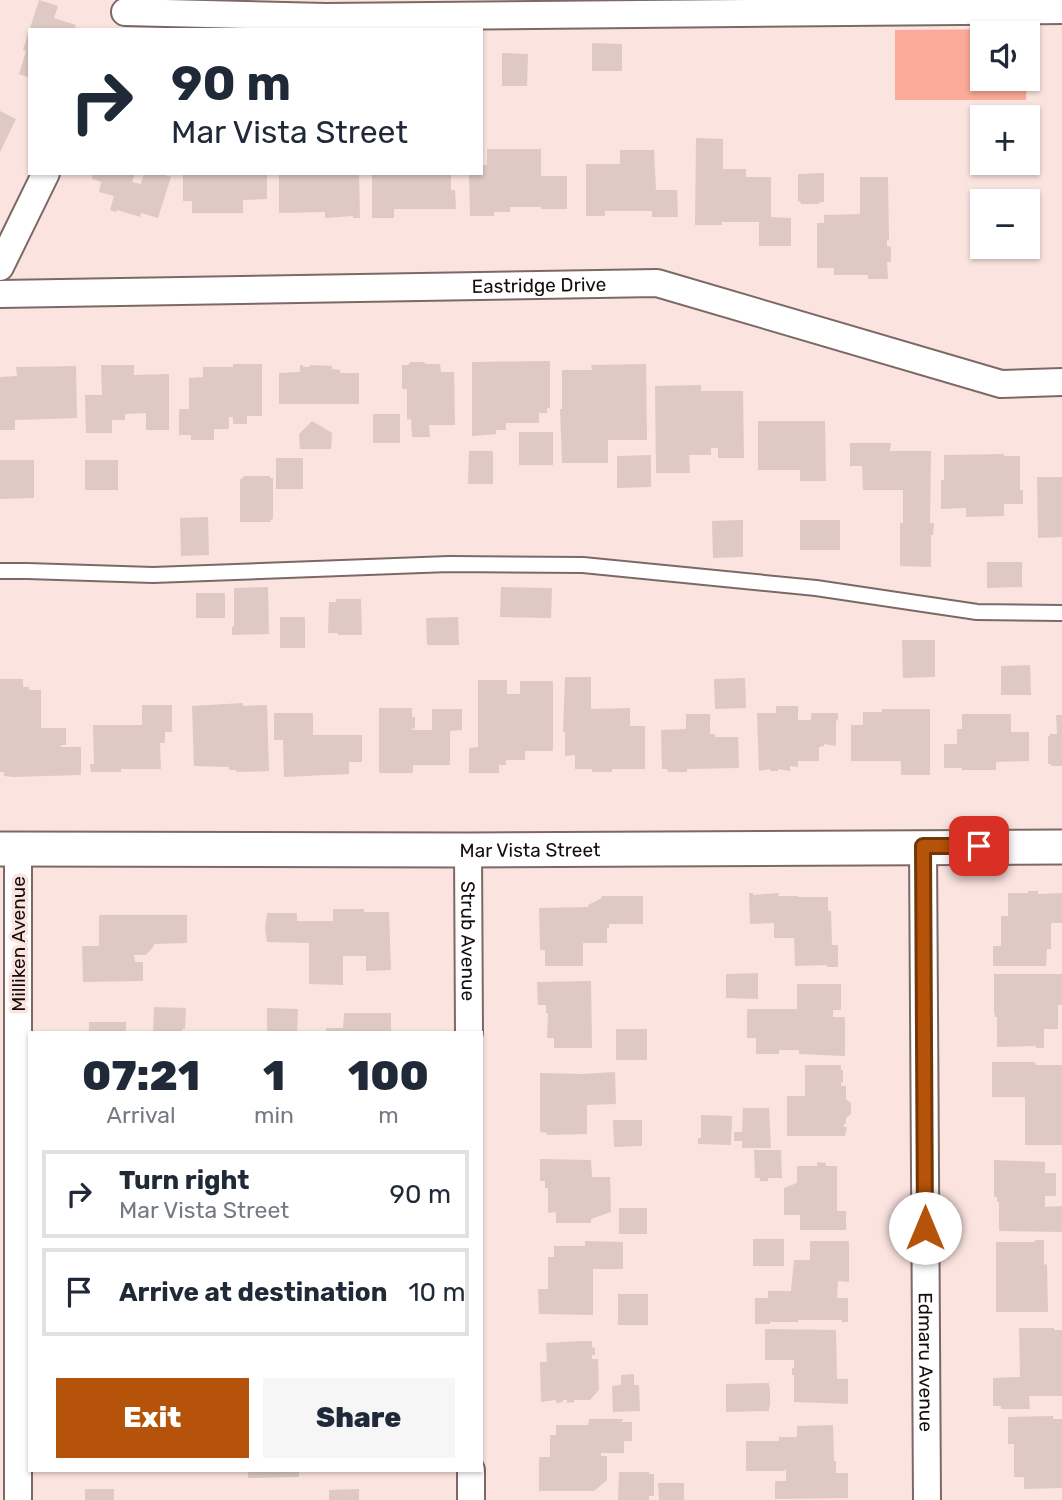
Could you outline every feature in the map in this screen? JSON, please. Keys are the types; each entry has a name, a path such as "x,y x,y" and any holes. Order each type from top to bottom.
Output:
{"street":[{"path":"124,14 326,18 1062,10"},
{"path":"0,267 45,175"},
{"name":"Eastridge Drive","path":"0,294 657,283 1001,384 1062,382"},
{"name":"Edmaru Avenue","path":"923,846 927,1500"},
{"name":"Mar Vista Street","path":"9,849 1062,847"},
{"name":"Milliken Avenue","path":"9,849 19,1500"},
{"name":"Strub Avenue","path":"468,850 469,1031"},
{"path":"471,1472 471,1500"}],"lane":[{"path":"0,571 153,575 449,564 583,565 816,587 977,612 1062,613"}],"shaded area":[{"path":"970,29 970,91 1026,91 1026,100 895,100 895,30"}],"building":[{"path":"39,0 58,6 54,18 76,25 75,28 30,28"},
{"path":"28,34 28,77 19,74 26,51 23,50"},
{"path":"592,43 622,44 622,71 592,71"},
{"path":"502,53 528,54 527,86 502,86"},
{"path":"0,111 16,119 0,152"},
{"path":"696,138 723,139 723,169 746,169 746,177 771,177 771,217 791,218 791,246 759,246 759,222 695,225"},
{"path":"487,149 541,149 541,176 567,176 567,209 510,207 510,212 494,212 494,216 470,216 469,175 483,175 483,165 487,165"},
{"path":"620,150 654,150 656,190 677,190 678,217 652,217 652,211 605,211 605,216 586,216 586,164 620,164"},
{"path":"824,173 824,202 798,202 798,174"},
{"path":"93,175 134,175 132,182 141,184 143,175 171,177 158,218 141,213 140,217 110,210 114,196 99,192 101,182 92,179"},
{"path":"183,175 267,175 267,199 243,200 243,213 192,213 192,201 183,201"},
{"path":"279,175 359,175 360,218 325,218 325,212 279,213"},
{"path":"372,175 451,175 451,190 455,190 456,209 394,209 394,218 372,218"},
{"path":"860,177 888,177 887,246 891,247 891,262 887,262 888,279 868,279 868,275 834,275 834,268 817,268 817,223 824,223 824,215 860,214"},
{"path":"550,361 550,408 547,408 547,413 539,413 539,423 506,423 506,430 496,430 496,434 472,436 472,362"},
{"path":"411,362 440,364 441,372 454,372 455,425 429,425 430,437 412,437 411,419 407,420 407,389 402,389 402,365"},
{"path":"233,364 262,364 262,416 247,416 247,424 233,424 233,417 229,417 229,429 214,429 214,440 191,440 191,435 179,435 179,409 189,409 189,378 203,377 203,367 233,367"},
{"path":"646,364 647,440 608,440 608,463 562,463 562,370 592,370 591,365"},
{"path":"101,365 134,365 134,375 169,374 169,430 146,430 146,413 125,414 125,420 112,420 112,433 86,433 85,395 102,395"},
{"path":"300,365 332,366 332,369 340,370 340,373 359,373 359,404 279,404 279,373 300,372"},
{"path":"76,366 77,418 15,420 15,430 0,430 0,377 17,376 16,367"},
{"path":"701,385 701,391 743,391 744,458 718,458 718,448 711,448 711,455 689,455 690,473 656,473 655,386"},
{"path":"373,414 400,414 400,443 373,443"},
{"path":"312,421 332,433 331,449 300,449 299,434"},
{"path":"758,421 825,421 826,481 800,481 800,470 758,470"},
{"path":"519,432 553,432 553,465 519,465"},
{"path":"850,443 891,443 890,451 931,451 930,523 934,523 931,535 931,567 900,566 903,490 863,490 862,466 850,466"},
{"path":"469,451 493,451 493,484 468,484"},
{"path":"651,455 651,487 617,488 617,456"},
{"path":"944,455 1020,456 1020,490 1023,490 1023,504 1004,504 1004,516 966,517 966,508 941,509"},
{"path":"276,458 303,458 303,489 276,489"},
{"path":"0,460 34,460 34,498 0,499"},
{"path":"85,460 118,460 118,490 85,490"},
{"path":"244,476 273,478 271,522 240,522 240,480"},
{"path":"1037,477 1062,477 1062,537 1038,538"},
{"path":"208,517 209,555 181,556 180,518"},
{"path":"743,520 743,557 713,558 712,521"},
{"path":"800,520 840,520 840,550 800,550"},
{"path":"987,562 1022,562 1022,587 987,588"},
{"path":"268,587 269,634 232,635 234,588"},
{"path":"501,587 552,588 551,618 500,617"},
{"path":"196,593 225,593 225,618 196,618"},
{"path":"336,599 361,599 362,635 328,633 329,602 336,602"},
{"path":"280,617 305,617 305,648 280,648"},
{"path":"458,617 459,645 427,645 426,618"},
{"path":"902,640 935,640 935,677 903,678"},
{"path":"1030,665 1031,695 1001,695 1001,666"},
{"path":"565,677 591,677 591,709 630,708 630,726 645,726 645,769 592,772 592,769 575,769 575,755 565,756"},
{"path":"745,678 746,708 715,709 714,679"},
{"path":"0,679 23,679 23,687 41,690 41,728 66,728 66,745 61,747 81,747 81,775 13,777 4,776 4,772 0,772"},
{"path":"478,680 507,680 507,694 520,694 520,681 553,681 553,751 525,751 525,760 506,760 506,765 499,765 499,773 469,773 469,748 478,747"},
{"path":"243,703 243,706 267,705 269,771 236,772 229,770 229,767 194,766 192,706"},
{"path":"142,705 172,705 172,732 165,732 165,743 160,743 161,769 91,772 90,764 94,764 93,725 142,725"},
{"path":"776,706 798,706 798,720 811,720 811,713 838,713 836,746 824,744 819,747 819,761 798,761 798,767 790,766 790,771 759,771 757,713 776,713"},
{"path":"379,708 412,708 415,729 412,730 432,730 432,709 462,709 462,730 450,731 450,765 413,765 413,773 379,773"},
{"path":"882,709 930,709 930,775 901,775 901,761 851,761 851,725 863,725 863,712 882,712"},
{"path":"274,713 313,713 313,735 362,735 362,762 349,762 349,774 284,777 283,740 274,740"},
{"path":"686,714 710,714 710,734 715,734 715,737 738,737 739,768 687,769 687,772 668,772 667,769 662,769 661,730 686,729"},
{"path":"962,714 1011,714 1011,732 1029,732 1029,761 996,762 996,770 944,768 944,744 957,744 957,729 962,729"},
{"path":"1056,715 1062,715 1062,766 1048,764 1048,736 1057,734"},
{"path":"1038,891 1038,894 1062,893 1062,923 1051,923 1051,949 1047,949 1046,966 993,966 993,946 1001,946 1001,916 1008,916 1008,893"},
{"path":"749,893 828,897 832,945 838,945 838,967 795,966 794,938 774,938 774,923 750,924"},
{"path":"601,896 643,896 643,924 609,924 607,943 583,943 583,966 545,966 545,950 540,950 539,908 588,907 602,898"},
{"path":"333,909 389,912 391,970 366,971 366,956 343,956 343,985 309,984 309,943 267,942 267,913 297,913 297,921 333,921"},
{"path":"99,915 187,915 187,943 154,944 146,955 134,955 135,962 143,962 143,981 83,982 82,946 99,946"},
{"path":"758,973 758,999 726,998 726,974"},
{"path":"994,974 1062,974 1062,1005 1058,1005 1058,1029 1044,1029 1044,1048 997,1047"},
{"path":"591,981 592,1048 554,1048 554,1038 547,1038 546,1005 538,1005 537,982"},
{"path":"797,984 841,984 841,1010 833,1010 833,1017 845,1017 845,1056 799,1054 799,1050 779,1050 779,1054 756,1054 756,1038 747,1038 747,1009 797,1009"},
{"path":"154,1007 186,1008 185,1029 153,1031"},
{"path":"267,1008 298,1009 297,1031 267,1031"},
{"path":"344,1013 391,1013 391,1031 326,1031 326,1028 343,1028"},
{"path":"89,1022 126,1022 126,1031 89,1031"},
{"path":"616,1029 647,1029 647,1060 616,1060"},
{"path":"992,1062 1062,1065 1062,1145 1025,1145 1025,1097 992,1097"},
{"path":"805,1065 841,1065 841,1086 846,1086 846,1099 851,1103 851,1114 844,1124 844,1127 847,1127 845,1136 787,1136 787,1096 805,1096"},
{"path":"615,1072 616,1104 587,1105 587,1134 547,1135 540,1132 540,1073"},
{"path":"743,1108 769,1108 771,1148 742,1148 742,1141 734,1141 734,1132 742,1132"},
{"path":"701,1115 732,1116 731,1145 698,1144 698,1138 701,1138"},
{"path":"613,1120 642,1120 642,1146 614,1147"},
{"path":"754,1150 781,1150 782,1178 760,1181 760,1178 755,1178"},
{"path":"540,1159 591,1160 592,1177 610,1177 611,1212 591,1219 591,1223 556,1223 556,1212 548,1213 548,1188 545,1188 545,1181 540,1181"},
{"path":"994,1160 1045,1162 1045,1173 1056,1173 1056,1196 1045,1196 1045,1207 1062,1206 1062,1232 999,1231 999,1202 997,1197 994,1197"},
{"path":"817,1162 826,1163 826,1166 837,1166 837,1211 846,1211 846,1230 800,1230 800,1215 784,1215 784,1188 797,1183 797,1166 817,1166"},
{"path":"619,1208 647,1208 647,1234 619,1234"},
{"path":"753,1239 784,1239 784,1266 753,1266"},
{"path":"1044,1240 1048,1312 996,1312 996,1242"},
{"path":"585,1241 623,1242 623,1269 593,1269 593,1315 539,1314 538,1289 548,1289 548,1257 554,1257 554,1246 585,1246"},
{"path":"810,1241 849,1241 849,1282 838,1281 837,1298 848,1298 848,1322 798,1320 755,1324 755,1298 768,1298 768,1291 791,1291 794,1260 810,1260"},
{"path":"618,1294 648,1294 648,1325 618,1325"},
{"path":"1019,1328 1062,1330 1062,1396 1029,1396 1030,1409 1001,1409 1001,1406 993,1406 993,1378 1020,1377"},
{"path":"765,1329 836,1330 837,1379 848,1379 848,1404 794,1402 794,1360 765,1360"},
{"path":"592,1341 595,1355 592,1355 592,1359 598,1359 599,1390 590,1400 541,1402 540,1362 547,1362 546,1343"},
{"path":"634,1374 634,1385 639,1385 640,1411 613,1412 612,1386 621,1385 621,1375"},
{"path":"769,1383 769,1411 726,1412 726,1384"},
{"path":"1053,1416 1053,1419 1062,1419 1062,1488 1024,1489 1024,1477 1014,1477 1014,1444 1008,1444 1008,1417"},
{"path":"589,1419 623,1419 622,1422 632,1422 632,1441 624,1441 624,1453 601,1453 601,1456 607,1456 607,1480 594,1491 539,1491 539,1457 550,1457 550,1435 556,1435 556,1425 588,1425"},
{"path":"833,1425 836,1473 848,1473 848,1498 775,1499 775,1481 786,1481 786,1469 746,1471 746,1441 779,1441 779,1437 797,1437 797,1426"},
{"path":"248,1472 299,1472 299,1477 248,1478"},
{"path":"619,1472 654,1474 654,1496 649,1496 649,1500 618,1500"},
{"path":"658,1483 684,1483 684,1500 659,1500"},
{"path":"85,1489 114,1489 114,1500 85,1500"},
{"path":"359,1489 359,1500 329,1500 329,1490"}],"route":[{"path":"925,1228 923,846 979,846"}]}
